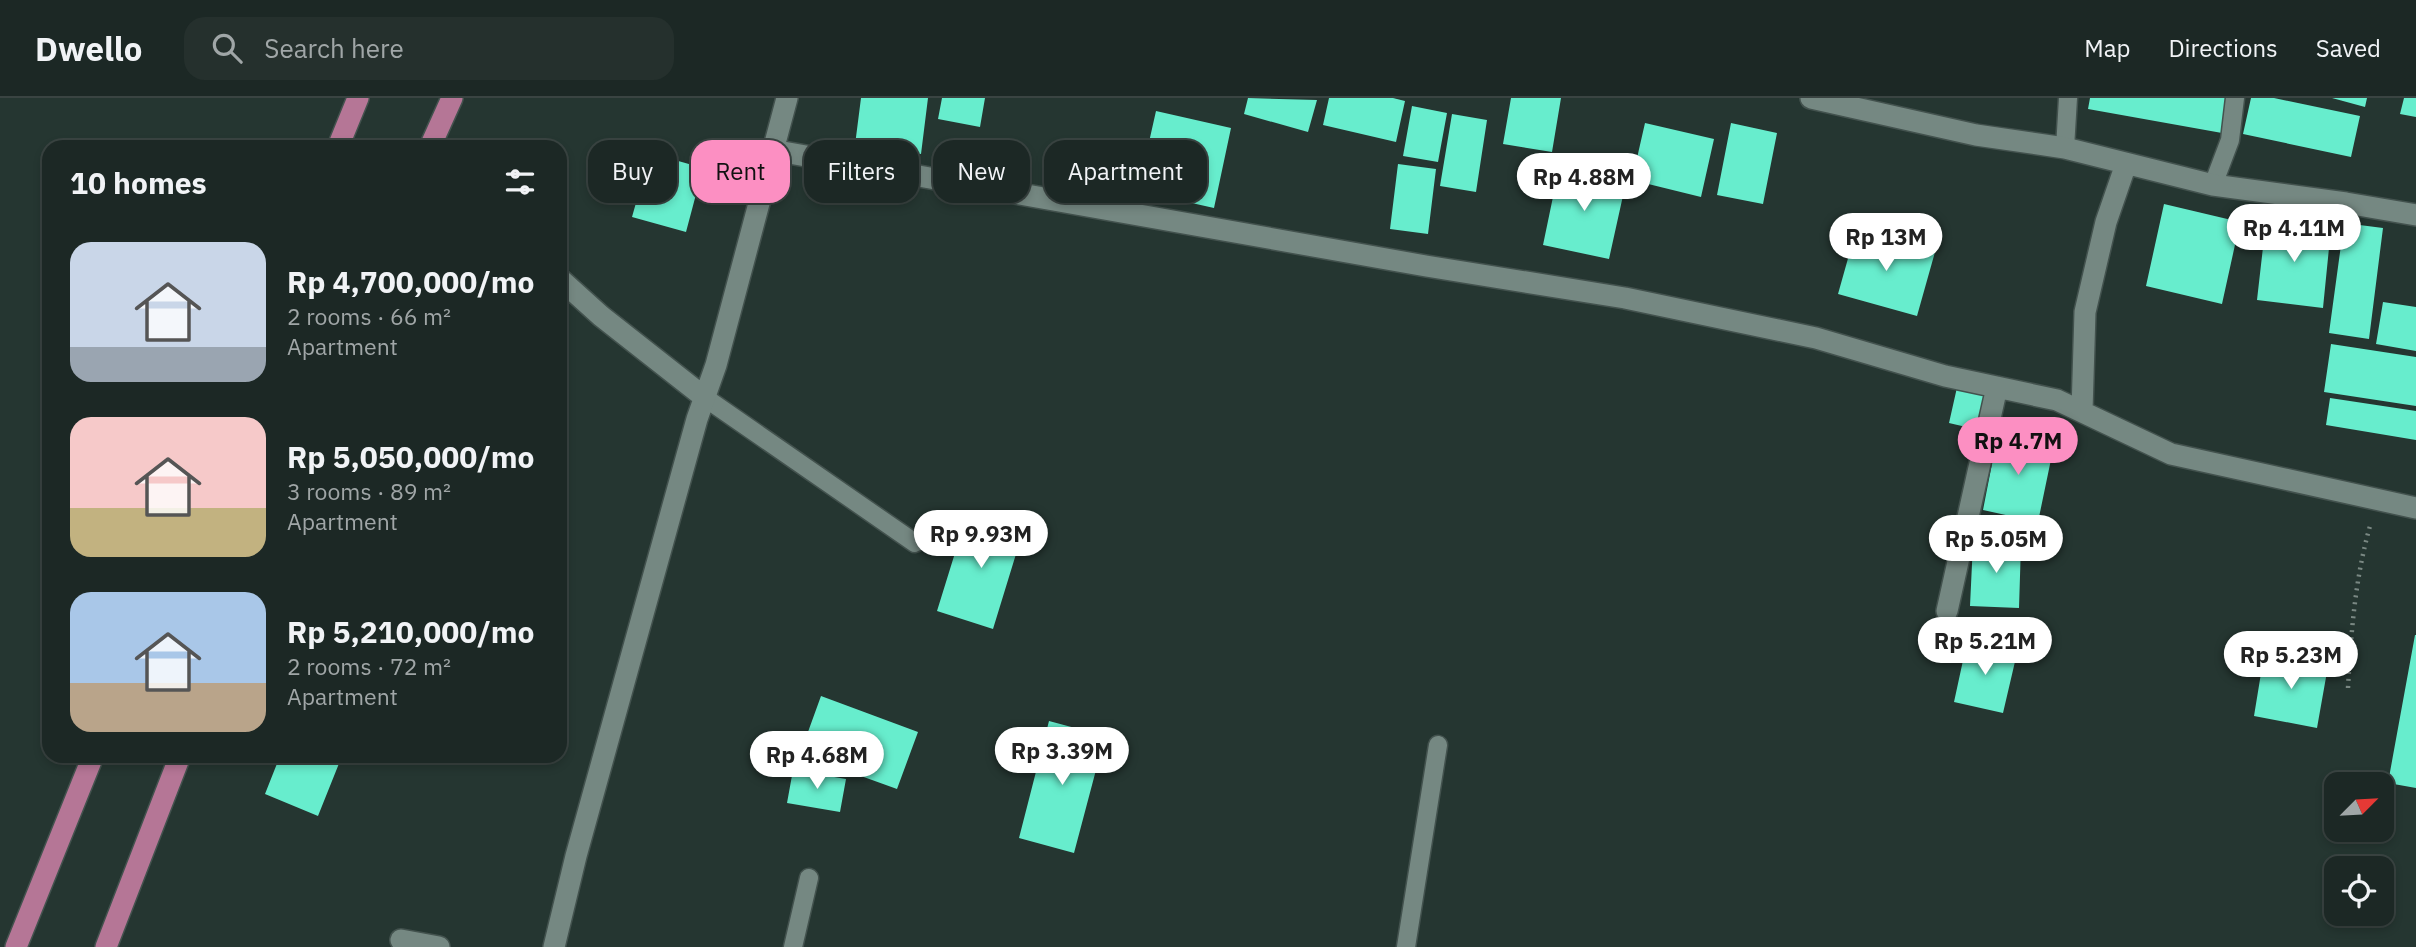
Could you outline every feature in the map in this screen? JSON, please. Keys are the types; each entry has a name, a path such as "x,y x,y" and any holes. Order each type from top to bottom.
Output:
{"main road":[{"path":"341,140 358,98"},
{"path":"433,140 452,98"},
{"path":"16,947 90,763"},
{"path":"106,947 177,763"}],"street":[{"path":"775,140 787,98"},
{"path":"1811,98 1976,135 2065,148 2213,185 2416,215"},
{"path":"790,153 1426,266 1625,298 1816,338 1945,376 2057,400 2171,454 2416,508"},
{"path":"2082,411 2085,312 2106,222 2126,164"},
{"path":"554,947 576,856 704,397 723,340 758,203"},
{"path":"567,285 601,316 704,397"},
{"path":"1947,611 1997,387"},
{"path":"401,940 439,947"}],"lane":[{"path":"2065,148 2068,98"},
{"path":"2213,185 2230,140 2235,98"},
{"path":"704,397 915,543"},
{"path":"1406,947 1438,745"},
{"path":"793,947 809,878"}],"path":[{"path":"2348,688 2352,620 2363,550 2377,499"}],"building":[{"path":"861,98 928,98 921,154 919,140 856,140"},
{"path":"942,98 985,98 980,127 938,119"},
{"path":"1248,98 1317,100 1308,132 1244,114"},
{"path":"1329,98 1393,98 1405,101 1396,142 1323,125"},
{"path":"1511,98 1561,98 1552,152 1503,144"},
{"path":"2090,98 2228,98 2222,133 2088,109"},
{"path":"2251,98 2274,98 2360,116 2351,157 2243,134"},
{"path":"2332,98 2367,98 2365,107"},
{"path":"2404,98 2416,98 2416,117 2400,114"},
{"path":"1412,106 1447,113 1438,162 1403,156"},
{"path":"1156,111 1231,128 1214,208 1192,203 1207,203 1207,140 1149,140"},
{"path":"1452,114 1487,120 1476,192 1440,186"},
{"path":"1645,123 1714,139 1701,197 1632,180"},
{"path":"1731,123 1777,133 1763,204 1717,195"},
{"path":"677,161 691,165 691,203 694,203 686,232 632,217 636,203 677,203"},
{"path":"1398,164 1436,169 1428,234 1390,229"},
{"path":"1559,168 1626,182 1609,259 1543,245"},
{"path":"2164,204 2240,222 2222,304 2146,286"},
{"path":"2266,221 2331,228 2323,308 2257,300"},
{"path":"2344,223 2383,228 2369,339 2329,333"},
{"path":"1856,230 1935,252 1917,316 1838,294"},
{"path":"2383,302 2416,307 2416,351 2376,344"},
{"path":"2331,344 2416,357 2416,406 2324,392"},
{"path":"1958,383 1989,391 1979,430 1949,423"},
{"path":"2330,398 2416,411 2416,440 2326,425"},
{"path":"1998,433 2054,445 2038,522 1983,510"},
{"path":"968,511 1024,528 993,629 937,611"},
{"path":"1973,543 2021,544 2019,608 1970,606"},
{"path":"2416,635 2416,788 2394,784 2394,772 2390,772"},
{"path":"1967,642 2017,653 2003,713 1954,702"},
{"path":"2264,655 2328,666 2317,728 2254,716"},
{"path":"821,696 918,732 897,789 800,754"},
{"path":"1049,721 1105,736 1074,853 1019,838"},
{"path":"277,763 339,763 318,816 265,794"},
{"path":"793,770 846,779 840,812 787,803"}]}
